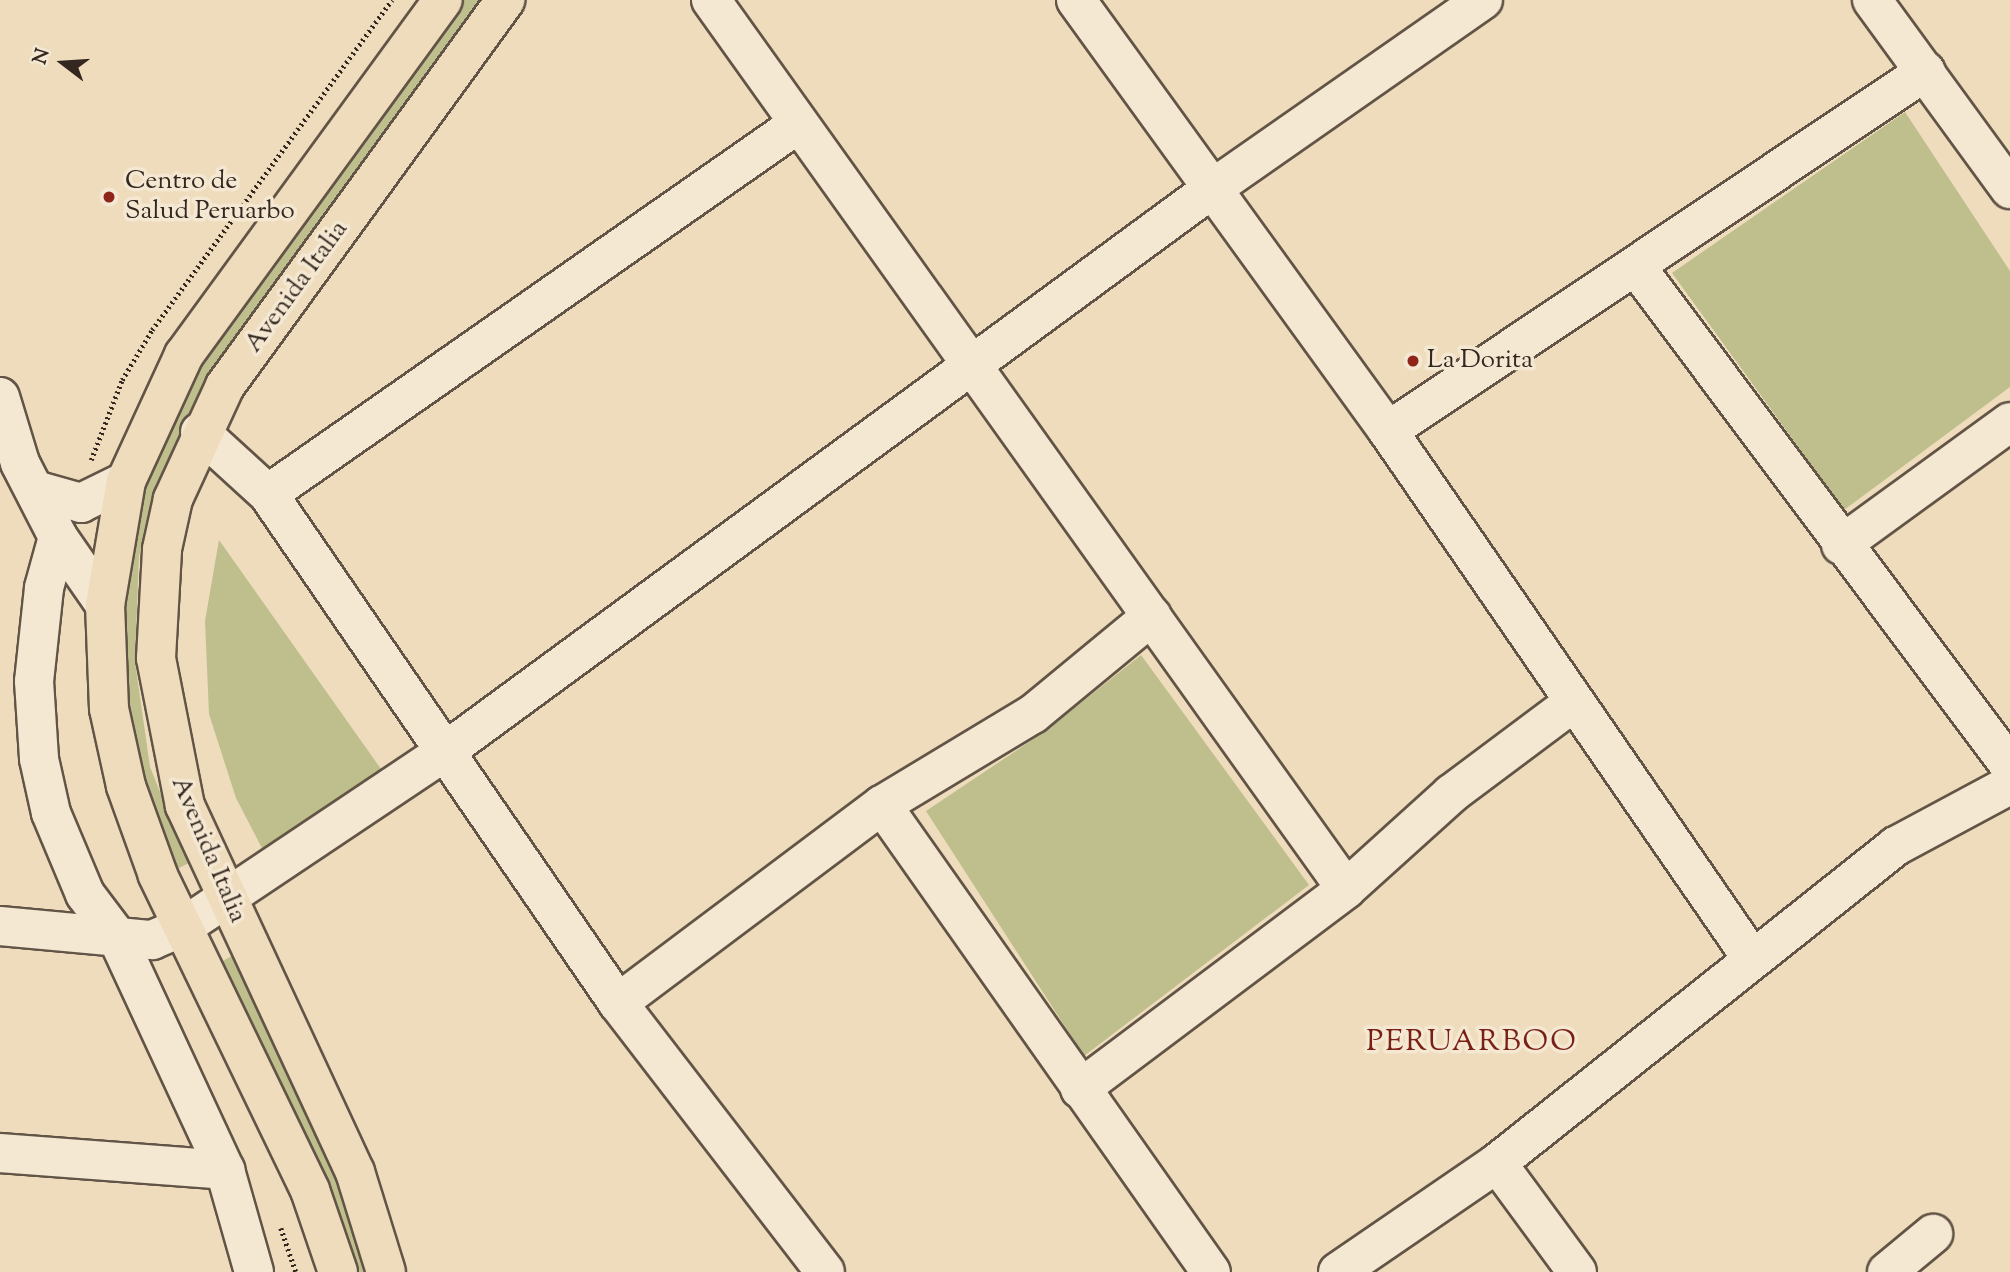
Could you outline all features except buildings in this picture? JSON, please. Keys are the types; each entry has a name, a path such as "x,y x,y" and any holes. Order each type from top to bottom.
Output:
{"main road":[{"name":"Avenida Italia","path":"338,1272 310,1190 183,927 116,748 105,605 126,481 184,355 443,0"},
{"name":"Avenida Italia","path":"386,1272 355,1171 226,898 173,766 156,658 162,549 200,432 225,386 505,0"}],"street":[{"path":"711,0 970,368 1152,616 1346,889"},
{"path":"1076,0 1209,191 1388,431 1751,957"},
{"path":"0,926 116,934 152,940 183,927 443,753 1209,191 1483,0"},
{"path":"1872,0 2010,189"},
{"path":"1388,431 1637,268 1926,71"},
{"path":"268,495 798,124"},
{"path":"1637,268 1841,545 2010,766"},
{"path":"1,401 36,490 58,537 105,605"},
{"path":"1841,545 2010,422"},
{"path":"200,432 268,495 443,753 618,1003 825,1272"},
{"path":"36,490 82,503 126,481"},
{"path":"58,537 44,588 34,681 39,759 51,813 78,877 116,934 225,1170 254,1272"},
{"path":"618,1003 881,805 1032,714 1152,616"},
{"path":"1080,1089 1346,889 1451,794 1574,702"},
{"path":"1338,1272 1497,1163 1751,957 1896,846 2010,785"},
{"path":"881,805 1211,1272"},
{"path":"0,1153 225,1170"},
{"path":"1497,1163 1577,1272"},
{"path":"1887,1272 1933,1234"}],"green space":[{"path":"462,0 481,0 209,373 160,481 139,556 135,662 150,767 189,863 177,869 150,806 127,702 123,599 148,477 199,363"},
{"path":"1905,112 2010,271 2010,387 1844,510 1672,273"},
{"path":"219,540 381,769 264,852 236,798 209,714 205,621"},
{"path":"1141,655 1309,885 1084,1056 926,811 1047,730"},
{"path":"232,956 340,1179 368,1272 354,1272 219,963"}],"place":[{"name":"Centro de Salud Peruarbo","path":"109,197"},
{"name":"La Dorita","path":"1413,361"}],"district":[{"name":"PERUARBOO","path":"1472,1043"}]}
